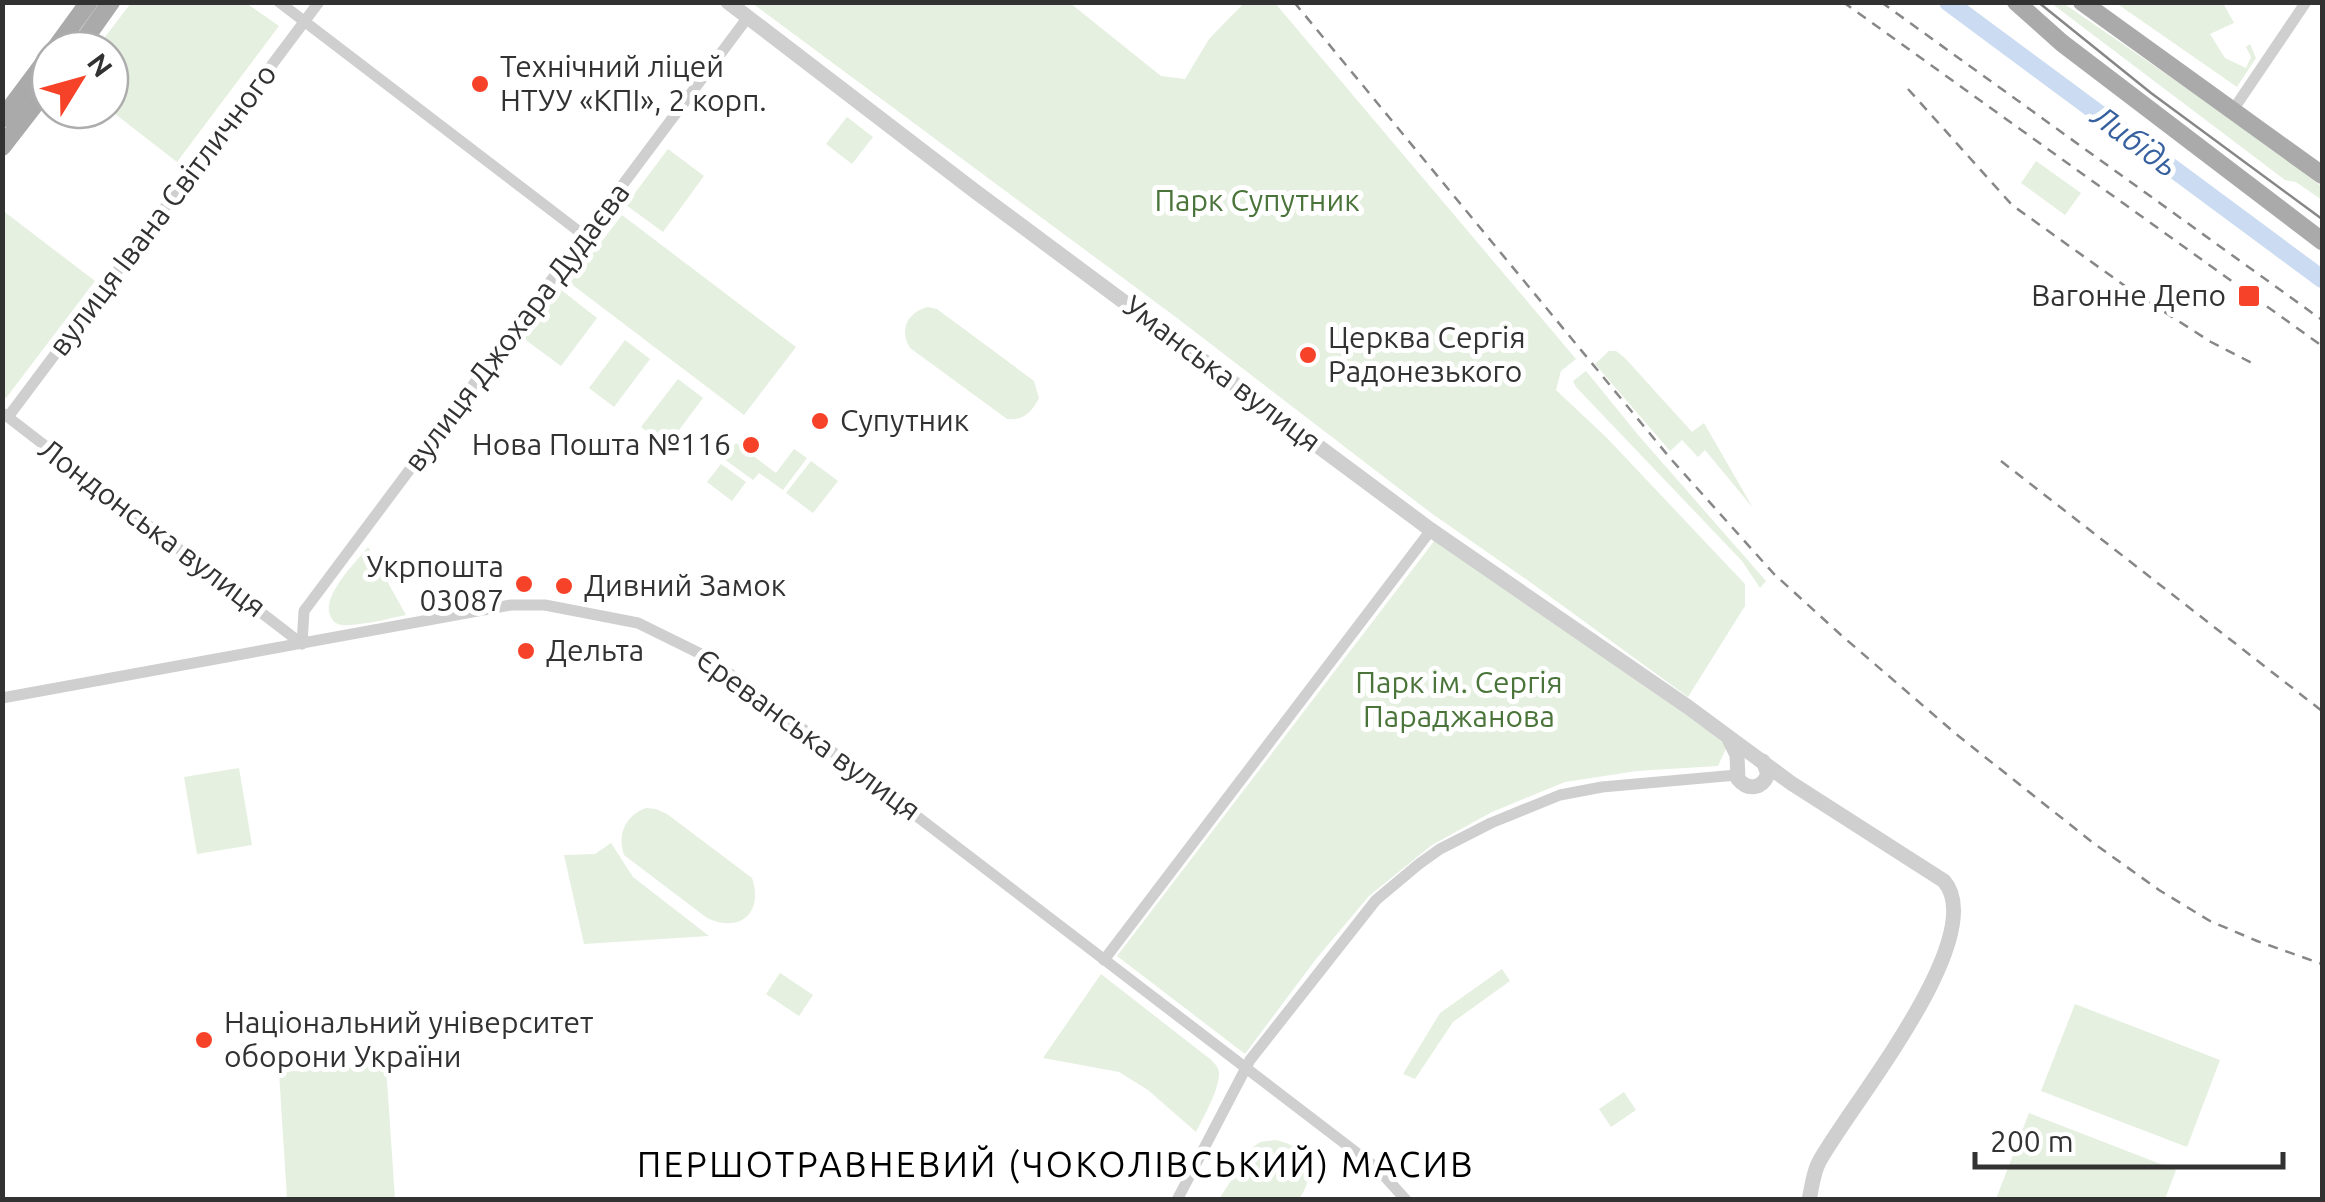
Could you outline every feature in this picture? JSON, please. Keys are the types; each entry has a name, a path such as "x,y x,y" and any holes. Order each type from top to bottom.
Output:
{"main road":[{"path":"68,30 88,2"},
{"path":"91,30 111,2"},
{"path":"2016,2 2062,44 2322,242"},
{"path":"2082,2 2322,175"},
{"path":"2,119 30,82"},
{"path":"2,147 30,111"}],"street":[{"path":"278,2 585,236"},
{"name":"вулиця Івана Світличного","path":"5,415 319,2"},
{"name":"Уманська вулиця","path":"728,2 1430,530 1791,783 1944,881 1952,890 1954,901 1952,925 1940,963 1902,1037 1817,1165 1810,1200"},
{"path":"2233,110 2306,2"},
{"name":"вулиця Джохара Дудаєва","path":"302,644 304,611 748,17"},
{"name":"Лондонська вулиця","path":"5,415 302,644"},
{"path":"1104,960 1430,530"},
{"name":"Єреванська вулиця","path":"2,698 510,605 545,606 638,623 705,656 944,835 1378,1169 1406,1200"},
{"path":"1724,734 1734,745 1740,782 1750,787 1791,783"},
{"path":"1737,771 1740,762 1749,757 1763,761 1768,769 1763,783"},
{"path":"1177,1200 1245,1069 1334,950 1376,900 1440,849 1560,795 1737,771"}],"green space":[{"path":"131,3 246,3 279,26 177,162 130,126 130,30 110,30"},
{"name":"Парк Супутник","path":"752,3 1070,3 1161,76 1185,79 1209,39 1244,3 1275,3 1576,359 1561,371 1556,390 1607,438 1745,584 1745,606 1688,697 1431,513 1177,318"},
{"path":"2051,3 2063,3 2311,178 2322,187 2322,200 2296,182 2285,180"},
{"path":"2116,3 2223,3 2234,23 2210,34 2225,58 2246,68 2251,57 2246,47 2250,44 2256,58 2237,87"},
{"path":"847,117 873,137 852,164 826,144"},
{"path":"668,149 704,176 663,232 626,205"},
{"path":"2036,161 2081,193 2065,215 2021,183"},
{"path":"2,210 95,281 6,398 2,395"},
{"path":"622,215 796,347 744,415 570,283"},
{"path":"560,289 597,318 561,366 523,338"},
{"path":"928,307 937,309 1034,381 1039,398 1030,411 1018,419 1007,419 910,348 905,335 907,323 915,313"},
{"path":"625,340 650,359 614,407 589,388"},
{"path":"1609,351 1625,358 1692,432 1704,423 1753,508 1705,450 1698,457 1682,440 1670,451 1595,364"},
{"path":"1586,371 1766,581 1760,588 1742,561 1576,387 1573,381"},
{"path":"678,379 703,398 667,446 641,427"},
{"path":"736,443 776,473 794,449 807,458 783,490 759,473 753,480 724,459"},
{"path":"811,461 838,481 813,513 786,493"},
{"path":"721,464 746,482 732,501 707,482"},
{"name":"Парк ім. Сергія Параджанова","path":"1435,540 1728,744 1718,766 1637,771 1565,782 1492,812 1432,845 1369,896 1245,1054 1117,956"},
{"path":"368,547 406,615 363,624 337,624 330,615 331,598"},
{"path":"239,768 252,845 197,854 184,777"},
{"path":"646,808 667,814 752,878 755,901 746,917 730,923 707,918 624,855 624,827"},
{"path":"611,843 633,877 709,936 584,944 564,855 595,854"},
{"path":"1502,969 1510,981 1453,1022 1415,1079 1403,1074 1440,1013"},
{"path":"780,973 813,995 799,1016 766,994"},
{"path":"1101,974 1217,1067 1216,1088 1196,1132 1148,1090 1119,1072 1043,1058"},
{"path":"2075,1004 2220,1060 2187,1147 2041,1091"},
{"path":"386,1065 395,1199 287,1199 279,1072"},
{"path":"1624,1092 1636,1110 1611,1127 1599,1109"},
{"path":"2029,1113 2176,1170 2165,1199 1996,1199"},
{"path":"1275,1140 1296,1148 1307,1162 1308,1179 1299,1199 1219,1199 1253,1147"}],"waterway":[{"name":"Либідь","path":"1948,2 2322,279"}],"tram line":[{"path":"2038,2 2151,93 2322,219"}],"railway":[{"path":"1294,2 1670,458 1774,574 1956,734 2159,890 2210,921 2322,964"},
{"path":"1843,2 2322,346"},
{"path":"1881,2 2322,320"},
{"path":"1908,89 2012,205 2132,291 2211,342 2252,363"},
{"path":"2001,461 2322,711"}],"place":[{"name":"Технічний ліцей НТУУ «КПІ», 2 корп.","path":"480,84"},
{"name":"Вагонне Депо","path":"2249,296"},
{"name":"Церква Сергія Радонезького","path":"1308,355"},
{"name":"Супутник","path":"820,421"},
{"name":"Нова Пошта №116","path":"751,445"},
{"name":"Укрпошта 03087","path":"524,584"},
{"name":"Дивний Замок","path":"564,586"},
{"name":"Дельта","path":"526,651"},
{"name":"Національний університет оборони України","path":"204,1040"}],"district":[{"name":"ПЕРШОТРАВНЕВИЙ (ЧОКОЛІВСЬКИЙ) МАСИВ","path":"1056,1165"}]}
